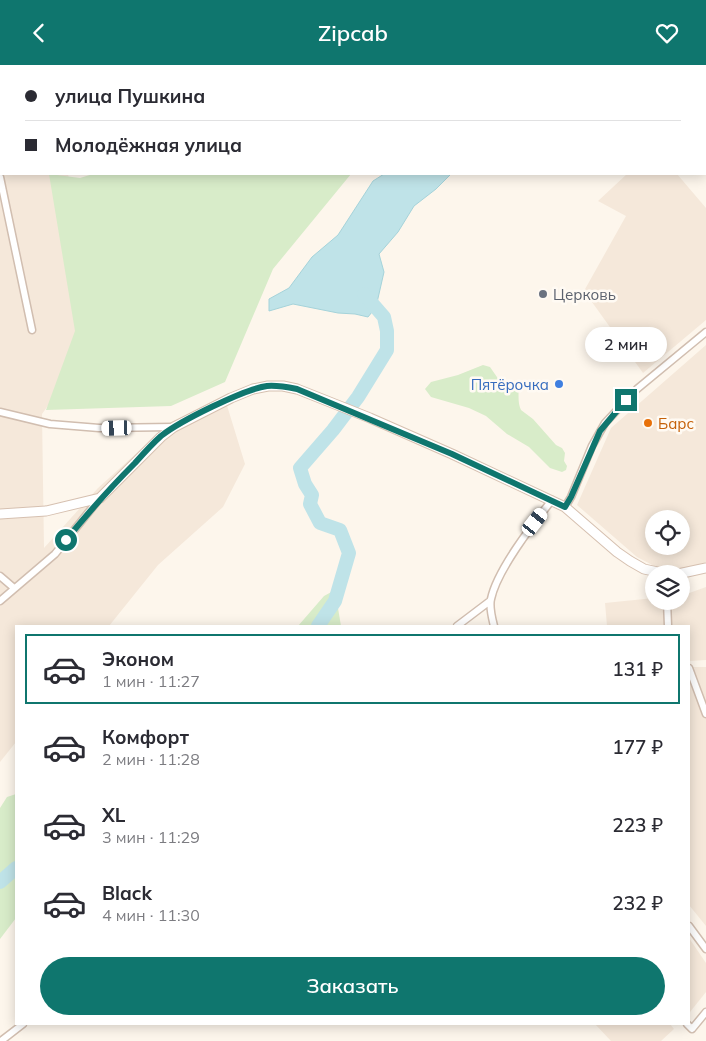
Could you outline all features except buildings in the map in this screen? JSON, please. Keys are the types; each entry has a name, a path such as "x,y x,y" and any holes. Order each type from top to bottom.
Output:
{"street":[{"path":"0,177 32,330"},
{"path":"565,507 592,446 605,423 637,389 706,332"},
{"path":"0,601 55,553 100,498 160,437 174,427 230,398 253,389 268,386 283,386 297,389 334,403 552,500 565,507 617,553 645,569"},
{"path":"0,412 50,424 89,427 174,427"},
{"path":"0,514 46,511 100,498"},
{"path":"494,625 490,601 500,576 535,522 552,500"},
{"path":"690,571 706,568"},
{"path":"0,576 14,588"},
{"path":"458,625 490,601"},
{"path":"667,610 668,625"},
{"path":"690,671 706,714"},
{"path":"690,927 706,949"},
{"path":"688,1025 692,1029 706,1012"},
{"path":"1,1041 22,1025"}],"shaded area":[{"path":"0,175 68,175 97,337 42,414 44,548 98,488 171,422 225,399 245,464 223,507 158,565 110,625 15,625 15,743 0,762"},
{"path":"626,175 678,175 706,208 706,320 643,373 584,291 626,216 598,201"},
{"path":"706,345 706,562 690,567 690,565 652,565 637,557 577,505 611,428"},
{"path":"706,587 706,660 690,661 690,625 607,625 605,603 645,599 645,610 690,610 690,593"},
{"path":"690,667 706,667 706,926 690,906"},
{"path":"690,939 706,963 706,992 690,1012"},
{"path":"596,1025 671,1025 674,1029 661,1041 611,1041"}],"green space":[{"path":"49,175 80,178 90,175 350,175 273,269 225,382 171,406 46,410 75,331"},
{"path":"483,365 490,367 499,380 514,384 517,387 521,410 533,419 556,445 562,448 565,453 566,470 562,472 550,468 529,447 507,434 486,416 469,408 431,397 425,389 431,382 458,375"},
{"path":"335,590 341,625 299,625 324,596"},
{"path":"15,794 15,919 0,939 0,808 7,797"}],"water":[{"path":"382,175 450,175 414,206 398,232 379,254 384,272 376,307 368,317 293,304 269,311 269,299 289,288 312,257 338,235 373,181"}],"waterway":[{"path":"319,625 335,601 349,553 340,530 320,523 310,504 312,495 305,484 300,468 333,430 358,397 387,350 387,331 384,317 364,294"},
{"path":"0,882 15,869"}],"place":[{"name":"Церковь","path":"543,294"},
{"name":"Пятёрочка","path":"559,384"},
{"name":"Барс","path":"648,423"}],"route":[{"path":"66,540 100,498 160,437 174,427 230,398 253,389 268,386 283,386 297,389 452,454 565,507 600,431 626,400"}]}
